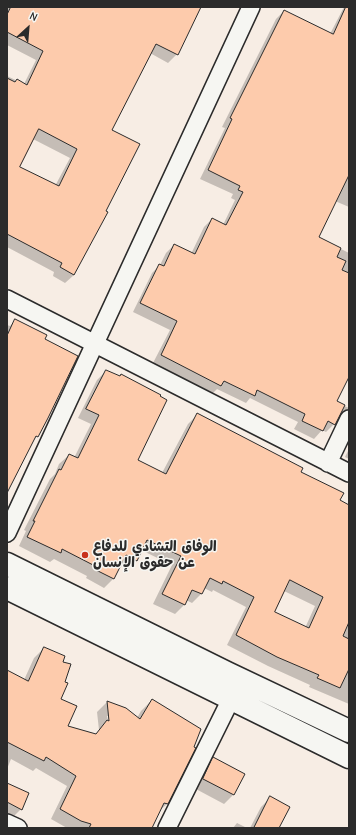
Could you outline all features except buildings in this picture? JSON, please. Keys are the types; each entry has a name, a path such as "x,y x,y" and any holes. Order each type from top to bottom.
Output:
{"street":[{"path":"7,533 251,7"},
{"path":"7,299 349,473"},
{"path":"328,463 349,419"},
{"path":"7,564 227,673 349,730"},
{"path":"7,588 349,757"},
{"path":"166,828 231,699"},
{"path":"7,823 18,828"}],"place":[{"name":"الوفاق التشادي للدفاع عن حقوق الإنسان","path":"85,555"}]}
